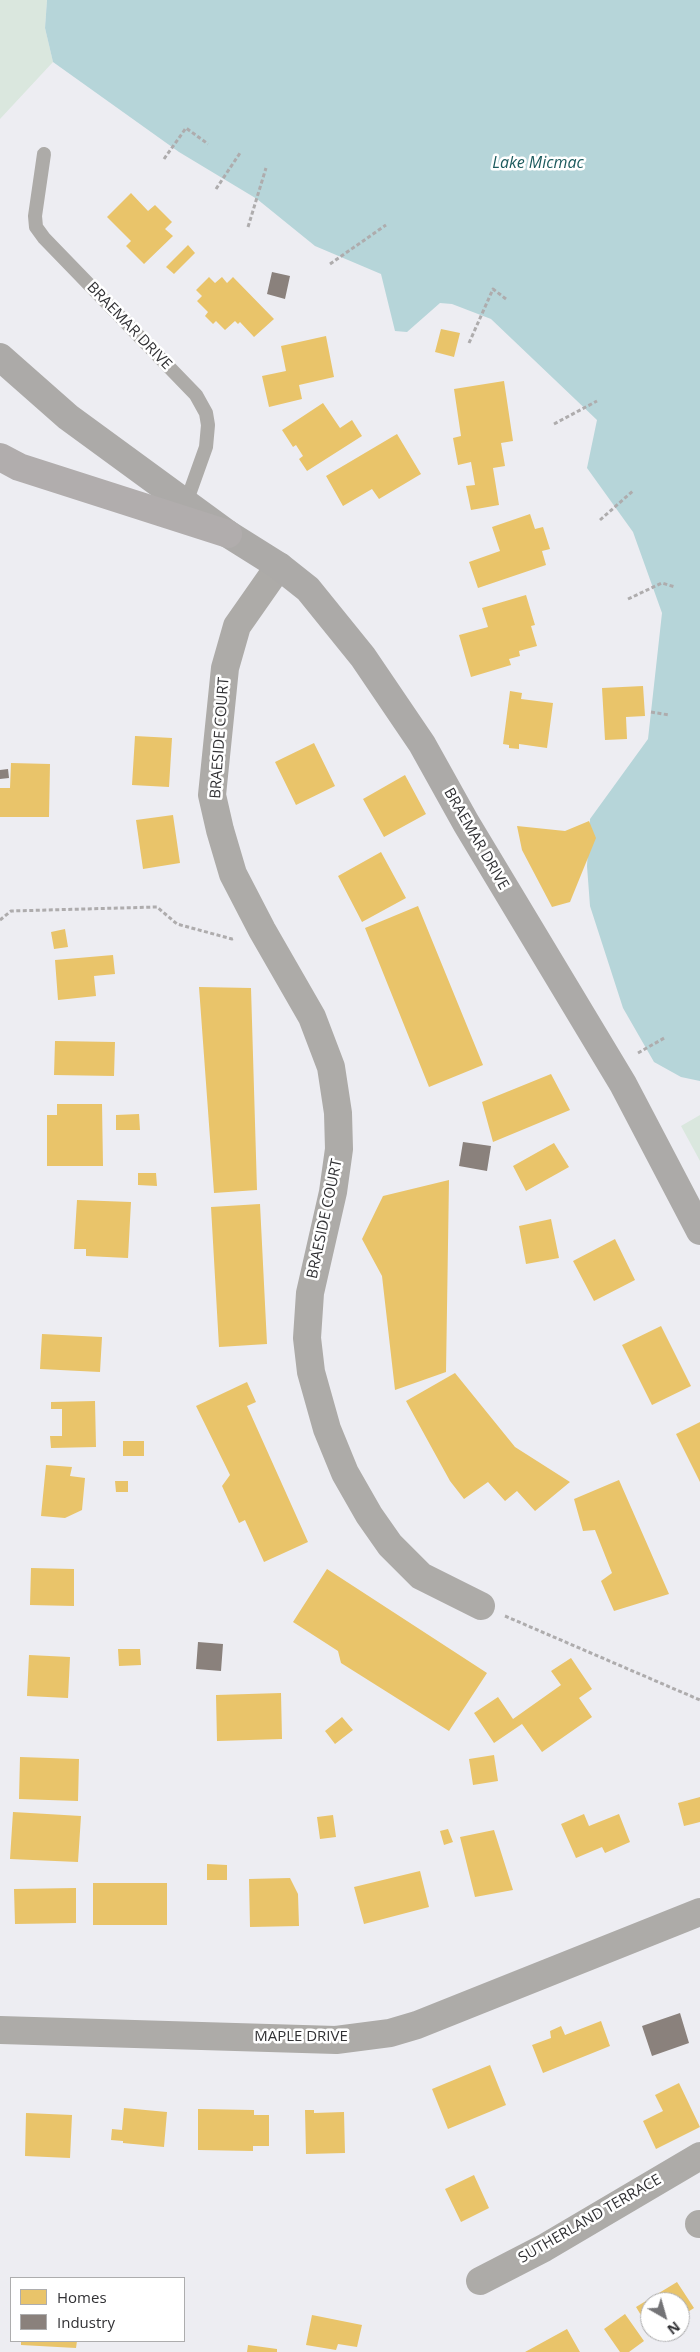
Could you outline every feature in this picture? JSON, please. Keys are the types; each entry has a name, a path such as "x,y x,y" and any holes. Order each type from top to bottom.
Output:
{"main road":[{"name":"BRAEMAR DRIVE","path":"0,357 68,416 228,534 279,566 308,589 351,642 422,744 466,823 623,1084 700,1231"},
{"path":"0,457 19,467 228,534"}],"street":[{"name":"BRAESIDE COURT","path":"279,566 237,626 225,668 212,795 233,874 262,930 312,1017 331,1067 338,1113 340,1149 333,1192 310,1293 307,1338 311,1372 327,1429 345,1473 390,1545 421,1576 481,1606"},
{"name":"MAPLE DRIVE","path":"0,2030 336,2040 390,2033 700,1912"},
{"name":"SUTHERLAND TERRACE","path":"480,2281 544,2248 700,2156"}],"lane":[{"name":"BRAEMAR DRIVE","path":"44,154 34,216 36,227 44,238 196,395 206,413 208,425 206,447 186,503"}],"path":[{"path":"164,159 186,128 208,144"},
{"path":"216,189 240,153"},
{"path":"248,227 266,168"},
{"path":"330,264 386,225"},
{"path":"469,343 493,289 506,299"},
{"path":"554,424 598,401"},
{"path":"600,520 634,490"},
{"path":"628,599 662,583 675,587"},
{"path":"651,712 669,715"},
{"path":"0,920 11,911 157,907 176,924 232,939 262,930"},
{"path":"638,1053 666,1036"},
{"path":"481,1606 700,1700"}],"shaded area":[{"path":"0,0 47,0 45,28 53,62 0,119"},
{"path":"700,1115 700,1161 681,1126"}],"water":[{"name":"Lake Micmac","path":"47,0 700,0 700,1081 681,1077 654,1062 623,1008 590,906 587,866 590,819 648,739 662,613 633,532 587,468 597,420 491,319 452,304 440,303 407,332 395,331 381,274 315,246 257,199 179,152 53,62 45,28"}],"building: Homes":[{"path":"131,193 148,211 155,205 172,222 165,229 173,236 144,264 126,246 131,241 107,217"},
{"path":"188,245 195,253 174,274 166,267"},
{"path":"209,277 215,283 222,277 227,283 233,277 274,319 254,337 240,322 238,324 235,321 225,330 216,321 213,324 205,316 208,312 197,301 202,296 196,290"},
{"path":"441,329 460,333 454,357 435,352"},
{"path":"326,336 334,377 299,385 302,399 269,407 262,376 286,371 281,346"},
{"path":"504,381 513,441 501,443 505,466 493,468 499,505 471,510 466,486 475,485 471,462 458,465 453,438 461,436 454,389"},
{"path":"323,403 340,428 352,420 362,436 307,471 299,459 303,456 296,445 293,447 282,430"},
{"path":"397,434 421,474 379,499 372,489 343,506 326,476"},
{"path":"530,514 535,529 543,527 550,549 542,551 546,565 478,588 469,562 500,551 492,527"},
{"path":"526,595 535,625 531,626 537,646 519,651 520,656 509,659 511,665 471,677 459,635 488,627 482,608"},
{"path":"643,686 645,716 626,717 627,739 605,740 602,688"},
{"path":"510,691 522,693 521,699 553,703 547,748 519,744 519,749 509,748 509,745 503,744"},
{"path":"135,736 172,738 169,787 132,785"},
{"path":"314,743 335,786 296,805 275,762"},
{"path":"11,763 50,764 49,817 0,817 0,788 10,788"},
{"path":"405,775 426,814 384,837 363,799"},
{"path":"173,815 180,863 143,869 136,820"},
{"path":"589,821 596,838 570,902 552,907 522,850 517,826 565,831"},
{"path":"381,852 406,898 362,922 338,876"},
{"path":"418,906 483,1065 429,1087 365,928"},
{"path":"65,929 68,947 54,949 51,932"},
{"path":"113,955 115,974 94,976 96,996 58,1000 55,960"},
{"path":"199,987 251,988 257,1190 214,1193"},
{"path":"55,1041 115,1042 114,1076 54,1075"},
{"path":"551,1074 570,1110 493,1142 482,1102"},
{"path":"57,1104 102,1104 103,1166 47,1166 47,1115 57,1115"},
{"path":"139,1114 140,1130 116,1130 116,1115"},
{"path":"554,1143 569,1167 526,1191 513,1166"},
{"path":"138,1173 156,1173 157,1186 138,1185"},
{"path":"449,1180 446,1372 395,1390 382,1276 362,1239 383,1196"},
{"path":"77,1200 131,1202 128,1258 86,1256 86,1249 74,1249"},
{"path":"260,1204 267,1344 219,1347 211,1207"},
{"path":"551,1219 559,1258 526,1264 519,1226"},
{"path":"615,1239 635,1280 594,1301 573,1261"},
{"path":"661,1326 691,1386 652,1405 622,1345"},
{"path":"42,1334 102,1337 100,1372 40,1369"},
{"path":"455,1373 515,1447 570,1482 535,1511 517,1491 505,1501 488,1482 464,1499 450,1481 406,1401"},
{"path":"247,1382 256,1402 247,1406 308,1542 264,1562 245,1520 239,1523 222,1486 230,1475 196,1406"},
{"path":"95,1401 96,1447 51,1448 50,1436 62,1436 62,1409 51,1409 51,1402"},
{"path":"700,1422 700,1482 676,1434"},
{"path":"123,1441 144,1441 144,1456 123,1456"},
{"path":"46,1465 72,1467 70,1476 85,1478 82,1510 65,1518 41,1516"},
{"path":"619,1480 669,1594 614,1611 601,1581 612,1573 595,1530 583,1531 574,1499"},
{"path":"115,1481 128,1481 128,1492 116,1492"},
{"path":"31,1568 74,1569 74,1606 30,1605"},
{"path":"327,1569 487,1673 449,1731 341,1663 338,1651 293,1622"},
{"path":"118,1649 140,1649 141,1665 119,1666"},
{"path":"29,1655 70,1657 68,1698 27,1696"},
{"path":"571,1658 592,1689 579,1698 592,1717 542,1752 522,1724 494,1743 474,1713 498,1697 513,1719 561,1685 551,1671"},
{"path":"281,1693 282,1739 217,1741 216,1695"},
{"path":"342,1717 353,1730 335,1744 325,1731"},
{"path":"494,1755 498,1781 473,1785 469,1759"},
{"path":"20,1757 79,1759 78,1801 19,1799"},
{"path":"700,1797 700,1822 684,1826 678,1803"},
{"path":"13,1812 81,1816 78,1862 10,1859"},
{"path":"584,1814 589,1826 619,1814 630,1842 605,1853 602,1847 576,1858 561,1824"},
{"path":"333,1815 336,1837 320,1839 317,1817"},
{"path":"448,1829 453,1842 444,1845 440,1831"},
{"path":"494,1830 513,1890 475,1897 460,1837"},
{"path":"207,1864 227,1865 227,1880 207,1880"},
{"path":"420,1871 429,1907 364,1924 354,1887"},
{"path":"290,1878 298,1894 299,1926 250,1927 249,1879"},
{"path":"93,1883 167,1883 167,1925 93,1925"},
{"path":"76,1888 76,1923 15,1924 14,1889"},
{"path":"601,2021 610,2046 543,2073 532,2045 551,2038 550,2031 561,2026 565,2035"},
{"path":"490,2065 506,2105 448,2129 432,2089"},
{"path":"679,2083 700,2127 656,2149 643,2121 663,2111 655,2095"},
{"path":"124,2108 167,2112 164,2147 111,2140 112,2129 122,2130"},
{"path":"198,2109 254,2110 254,2115 269,2115 269,2146 253,2146 253,2151 198,2150"},
{"path":"305,2110 314,2110 314,2113 344,2112 345,2153 306,2154"},
{"path":"26,2113 72,2115 70,2158 25,2156"},
{"path":"474,2175 489,2208 461,2222 445,2189"},
{"path":"677,2282 684,2292 661,2292"},
{"path":"690,2302 694,2308 690,2311"},
{"path":"640,2305 640,2314 636,2307"},
{"path":"625,2314 640,2335 640,2342 643,2342 629,2352 620,2352 604,2329"},
{"path":"312,2315 362,2325 357,2347 338,2344 336,2350 306,2345"},
{"path":"567,2329 580,2352 525,2352"},
{"path":"21,2342 77,2342 76,2348 21,2345"},
{"path":"248,2345 277,2349 277,2352 247,2352"}],"building: Industry":[{"path":"272,272 290,276 285,299 267,294"},
{"path":"8,769 9,778 0,779 0,770"},
{"path":"463,1142 491,1146 487,1171 459,1166"},
{"path":"198,1642 223,1644 221,1671 196,1669"},
{"path":"680,2013 689,2043 652,2056 642,2026"}]}
